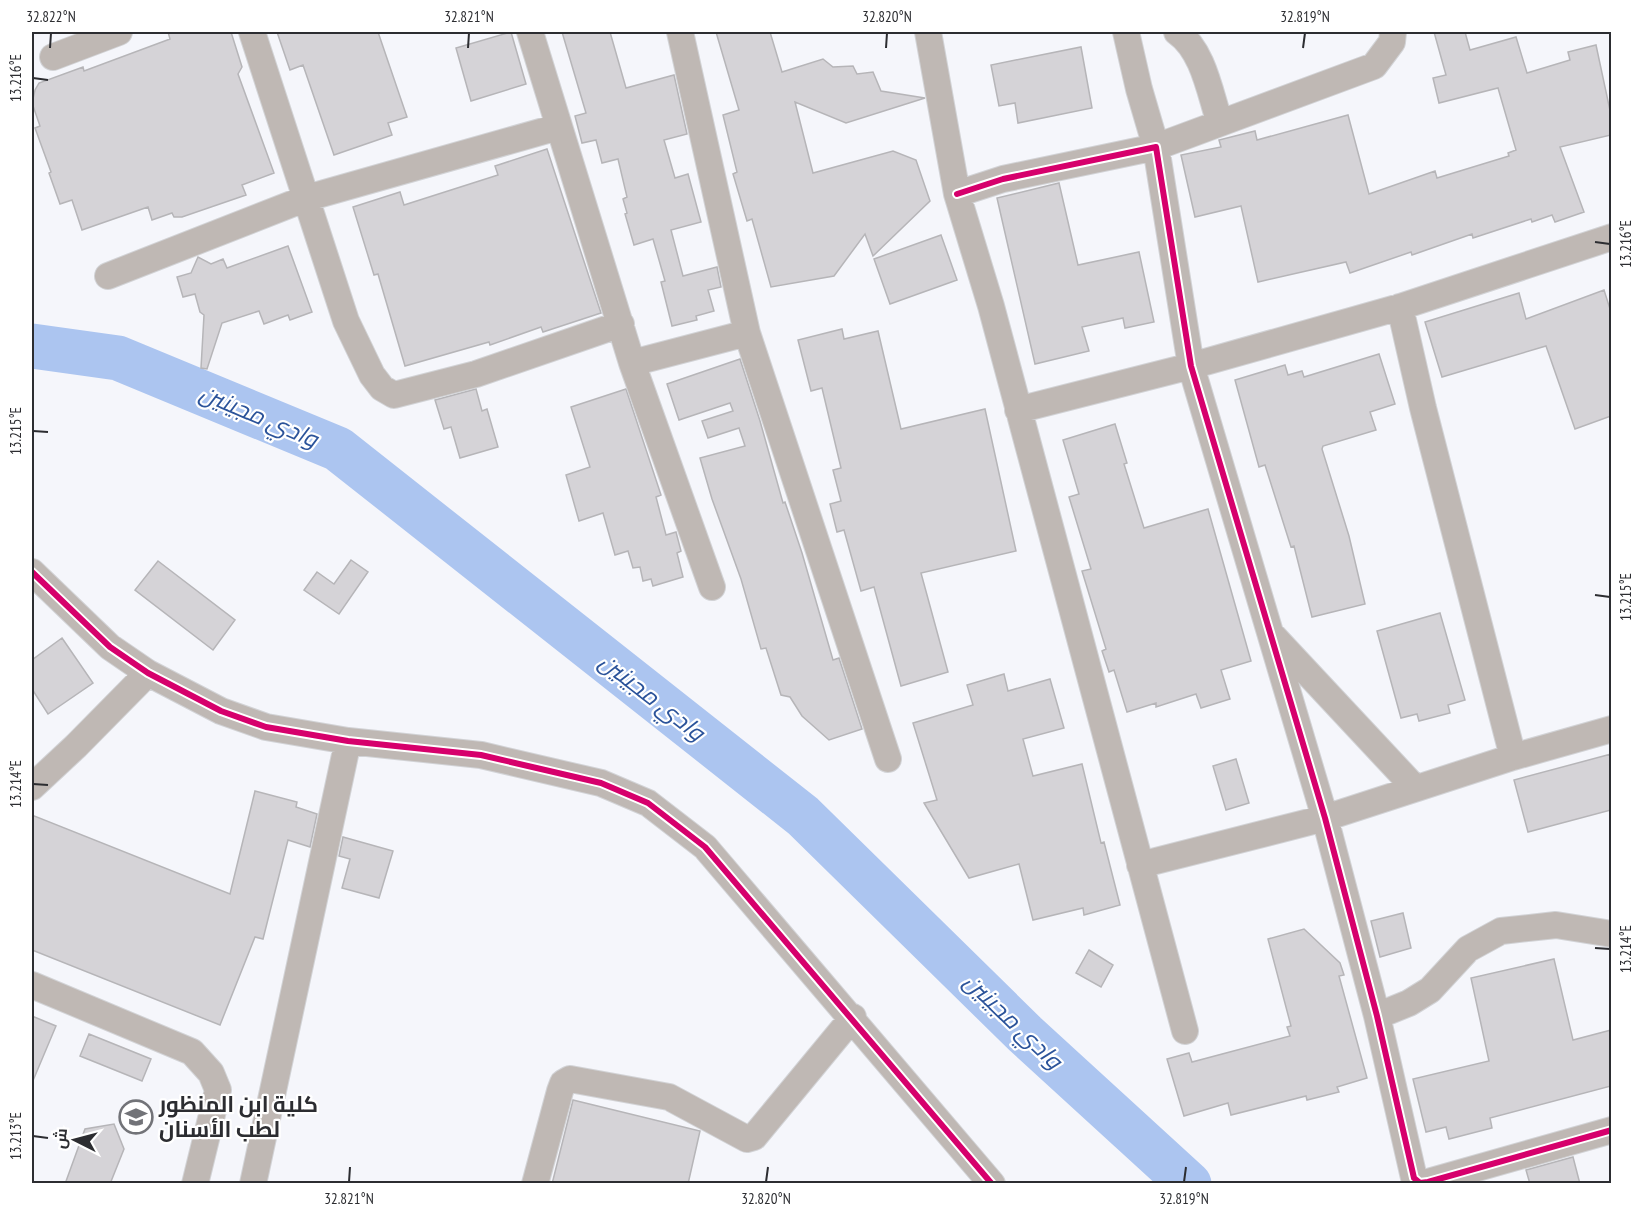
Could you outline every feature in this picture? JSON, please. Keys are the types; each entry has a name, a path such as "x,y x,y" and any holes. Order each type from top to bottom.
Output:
{"street":[{"path":"53,57 119,32"},
{"path":"252,32 346,321 372,375 382,388 394,395 476,374 621,324"},
{"path":"530,32 632,363 712,587"},
{"path":"680,32 747,333 888,759"},
{"path":"928,32 957,194 991,306 1185,1031"},
{"path":"1126,32 1139,89 1156,147 1191,366 1325,818 1377,1016 1414,1178 1420,1183 1611,1130"},
{"path":"1177,32 1186,38 1202,66 1220,123"},
{"path":"957,194 1003,179 1156,147 1374,66 1392,42 1393,32"},
{"path":"108,276 307,198 558,127"},
{"path":"1018,410 1191,366 1400,307 1611,237"},
{"path":"1400,307 1513,757"},
{"path":"632,363 747,333"},
{"path":"32,572 110,647 148,673 221,711 266,727 348,741 481,755 601,783 648,803 705,847 853,1017 992,1184"},
{"path":"1271,634 1415,788"},
{"path":"32,787 148,673"},
{"path":"1140,865 1325,818 1513,757 1611,729"},
{"path":"253,1184 348,741"},
{"path":"1377,1016 1409,1003 1430,990 1468,949 1501,931 1556,925 1611,934"},
{"path":"32,985 192,1052 211,1073 218,1090 195,1184"},
{"path":"535,1184 560,1091 563,1083 570,1078 669,1097 747,1139 754,1137 853,1017"}],"building":[{"path":"168,32 231,32 242,67 238,74 274,173 242,185 246,195 182,217 174,217 172,213 152,220 148,207 82,230 72,200 60,204 49,173 51,172 35,128 40,126 32,103 35,90 39,83 83,67 84,71 170,39"},
{"path":"277,32 378,32 407,117 388,123 392,135 334,155 303,65 290,70"},
{"path":"511,32 526,84 471,101 456,48"},
{"path":"562,32 610,32 626,88 674,75 687,134 664,140 675,178 688,174 701,222 671,230 683,276 717,267 721,287 708,290 714,311 696,316 697,320 672,326 661,282 665,281 653,239 634,245 625,214 627,213 623,199 627,197 618,159 602,163 596,140 582,143 575,116 586,113"},
{"path":"716,32 770,32 782,72 823,59 833,67 853,66 857,74 873,72 881,91 925,98 846,123 795,102 813,173 893,151 916,160 930,201 873,256 865,234 834,276 771,287 752,219 747,221 733,174 737,172 723,115 739,110"},
{"path":"1434,32 1465,32 1470,50 1516,37 1527,73 1570,60 1568,52 1596,45 1611,115 1611,135 1560,147 1584,212 1555,222 1552,215 1532,222 1531,219 1473,238 1472,234 1350,273 1346,262 1258,282 1241,206 1195,217 1181,155 1221,147 1219,140 1255,131 1257,140 1348,115 1369,194 1435,171 1437,178 1509,156 1508,153 1516,150 1498,88 1439,103 1433,78 1446,75"},
{"path":"1081,47 1092,108 1018,123 1015,103 999,106 991,65"},
{"path":"547,149 601,313 543,332 541,327 490,345 489,342 405,366 378,274 374,275 353,207 400,192 404,205 498,175 495,166"},
{"path":"1059,183 1078,265 1139,252 1154,322 1125,328 1123,318 1082,327 1089,351 1035,364 997,198"},
{"path":"941,235 957,280 890,304 874,259"},
{"path":"288,246 312,312 290,320 288,315 264,324 259,311 222,323 207,369 201,368 204,315 200,312 195,294 183,297 177,277 191,273 198,257 211,264 223,259 227,268"},
{"path":"1604,290 1611,312 1611,416 1575,429 1546,346 1442,377 1425,322 1519,293 1526,319"},
{"path":"842,329 844,339 878,331 901,429 985,409 1016,551 921,573 948,672 901,686 874,587 861,591 844,530 837,532 830,504 841,501 833,470 841,468 822,388 811,391 798,340"},
{"path":"1379,354 1395,404 1370,412 1376,430 1323,446 1322,449 1349,536 1365,604 1312,617 1294,546 1291,547 1265,465 1259,467 1235,380 1285,365 1288,375 1302,371 1304,377"},
{"path":"740,359 783,503 785,502 802,553 833,660 839,658 862,729 829,740 802,716 790,697 781,695 766,648 761,649 741,579 712,499 700,458 745,446 739,428 708,438 702,421 733,411 730,403 679,420 667,384"},
{"path":"476,389 482,411 487,409 498,447 460,458 451,427 444,429 435,400"},
{"path":"626,389 661,495 656,497 666,535 676,532 681,551 677,553 683,577 653,586 651,579 643,581 640,567 633,568 628,551 615,555 603,513 579,521 566,475 590,467 571,407"},
{"path":"1115,424 1127,463 1124,464 1144,528 1208,509 1251,661 1221,670 1230,699 1201,708 1196,694 1156,707 1156,703 1127,712 1114,670 1109,672 1102,651 1106,649 1082,571 1091,569 1069,497 1079,494 1063,440"},
{"path":"351,560 368,572 339,614 304,590 317,572 334,584"},
{"path":"158,561 235,620 213,650 135,590"},
{"path":"1440,613 1465,700 1448,705 1450,713 1419,721 1417,714 1401,718 1377,631"},
{"path":"62,638 93,683 48,714 32,689 32,660"},
{"path":"1004,674 1008,691 1050,679 1064,728 1023,739 1033,776 1082,764 1101,843 1104,842 1120,905 1084,915 1083,908 1033,920 1019,864 969,878 924,803 937,800 913,723 973,705 967,685"},
{"path":"1611,754 1611,810 1528,832 1514,780"},
{"path":"1236,759 1249,803 1226,810 1213,766"},
{"path":"255,791 297,802 296,807 317,814 310,847 288,840 263,939 255,937 220,1025 32,950 32,815 230,894"},
{"path":"343,837 393,851 379,898 342,888 350,859 339,856"},
{"path":"1403,913 1411,948 1380,957 1371,921"},
{"path":"1304,929 1340,963 1344,975 1339,976 1367,1078 1337,1087 1339,1092 1307,1100 1306,1096 1231,1115 1228,1103 1184,1116 1167,1059 1189,1053 1192,1062 1290,1036 1287,1027 1291,1026 1268,939"},
{"path":"1089,950 1113,965 1101,987 1076,973"},
{"path":"1554,959 1573,1040 1611,1030 1611,1086 1490,1118 1492,1128 1449,1139 1446,1127 1426,1132 1413,1079 1489,1061 1471,978"},
{"path":"32,1016 56,1026 32,1083"},
{"path":"89,1034 151,1059 142,1081 80,1056"},
{"path":"573,1100 700,1131 688,1184 552,1184"},
{"path":"114,1124 124,1149 110,1184 65,1184 85,1129"},
{"path":"1573,1157 1580,1184 1530,1184 1526,1170"}],"waterway":[{"name":"وادي مجينين","path":"32,346 118,358 338,449 803,816 1025,1034 1189,1184"}],"cycle path":[{"path":"957,194 1003,179 1156,147 1191,366 1325,818 1377,1016 1414,1178 1420,1183 1428,1182 1612,1130"},
{"path":"32,572 110,647 148,673 221,711 266,727 348,741 481,755 601,783 648,803 705,847 992,1184"}],"place":[{"name":"كلية ابن المنظور لطب الأسنان","path":"136,1117"}]}
